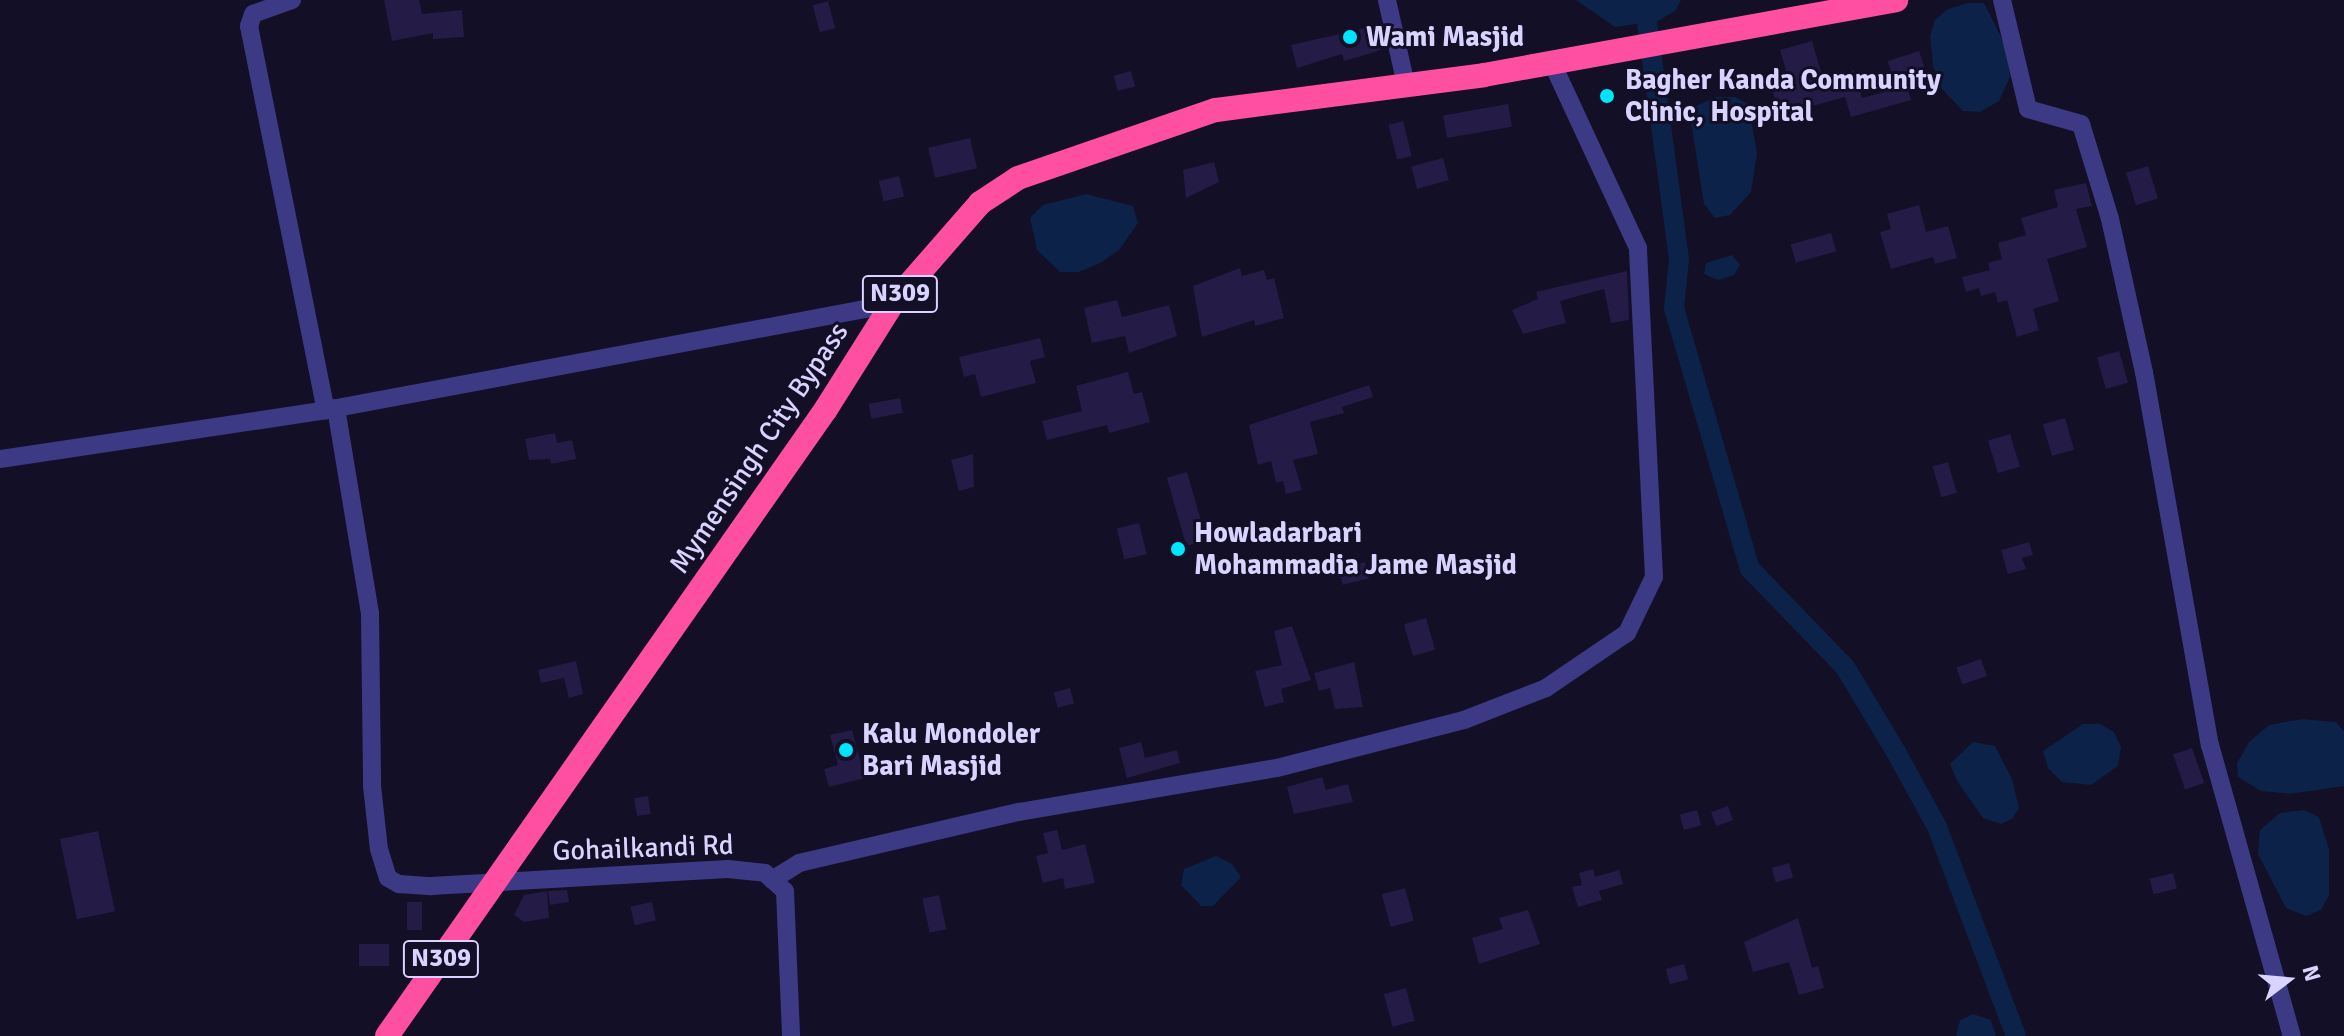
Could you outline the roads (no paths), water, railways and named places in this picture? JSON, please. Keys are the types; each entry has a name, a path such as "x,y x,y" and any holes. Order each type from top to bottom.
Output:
{"highway":[{"name":"Mymensingh City Bypass","path":"387,1036 826,409 892,304 980,203 1018,178 1216,110 1552,63 1772,26 1861,4 1896,0"}],"street":[{"path":"292,0 253,14 249,26 331,409"},
{"path":"1387,0 1406,85"},
{"path":"2002,0 2028,109 2081,124 2110,219 2144,372 2210,745 2292,1036"},
{"path":"791,1036 785,891 772,880 799,863 1019,812 1277,768 1464,720 1546,688 1627,633 1654,577 1638,248 1552,63"},
{"path":"0,459 331,409 892,304"},
{"name":"Gohailkandi Rd","path":"331,409 370,614 372,786 379,849 388,878 399,884 494,883 728,869 765,873 772,880"}],"water":[{"path":"1576,0 1681,0 1676,10 1658,21 1615,27"},
{"path":"1968,3 1984,3 2007,49 2010,77 1999,101 1980,112 1963,111 1942,89 1933,66 1930,36 1935,20 1948,9"},
{"path":"1716,97 1735,97 1748,104 1757,153 1751,192 1730,215 1715,218 1704,204 1689,109"},
{"path":"1086,194 1133,206 1138,223 1119,250 1100,263 1079,272 1060,272 1037,250 1030,218 1043,205"},
{"path":"1732,255 1740,265 1734,275 1718,280 1704,274 1706,263"},
{"path":"2302,719 2336,722 2344,731 2344,786 2290,794 2261,791 2238,777 2237,763 2249,742 2269,725"},
{"path":"2083,724 2100,724 2114,732 2121,747 2118,766 2091,785 2062,782 2048,768 2043,751"},
{"path":"1973,742 1995,746 2012,779 2019,808 2012,819 2001,824 1983,818 1957,781 1950,764"},
{"path":"2304,810 2319,817 2329,850 2329,895 2321,910 2306,916 2286,908 2258,854 2260,830 2280,813"},
{"path":"1216,856 1232,864 1241,877 1213,906 1201,906 1181,885 1184,869"},
{"path":"1973,1014 1991,1020 1996,1036 1956,1036 1960,1020"}],"waterway":[{"path":"1644,0 1679,259 1674,308 1750,569 1845,667 1896,752 1937,827 2016,1036"}],"place":[{"name":"Wami Masjid","path":"1350,37"},
{"name":"Bagher Kanda Community Clinic, Hospital","path":"1607,96"},
{"name":"Howladarbari Mohammadia Jame Masjid","path":"1178,549"},
{"name":"Kalu Mondoler Bari Masjid","path":"846,750"}]}
